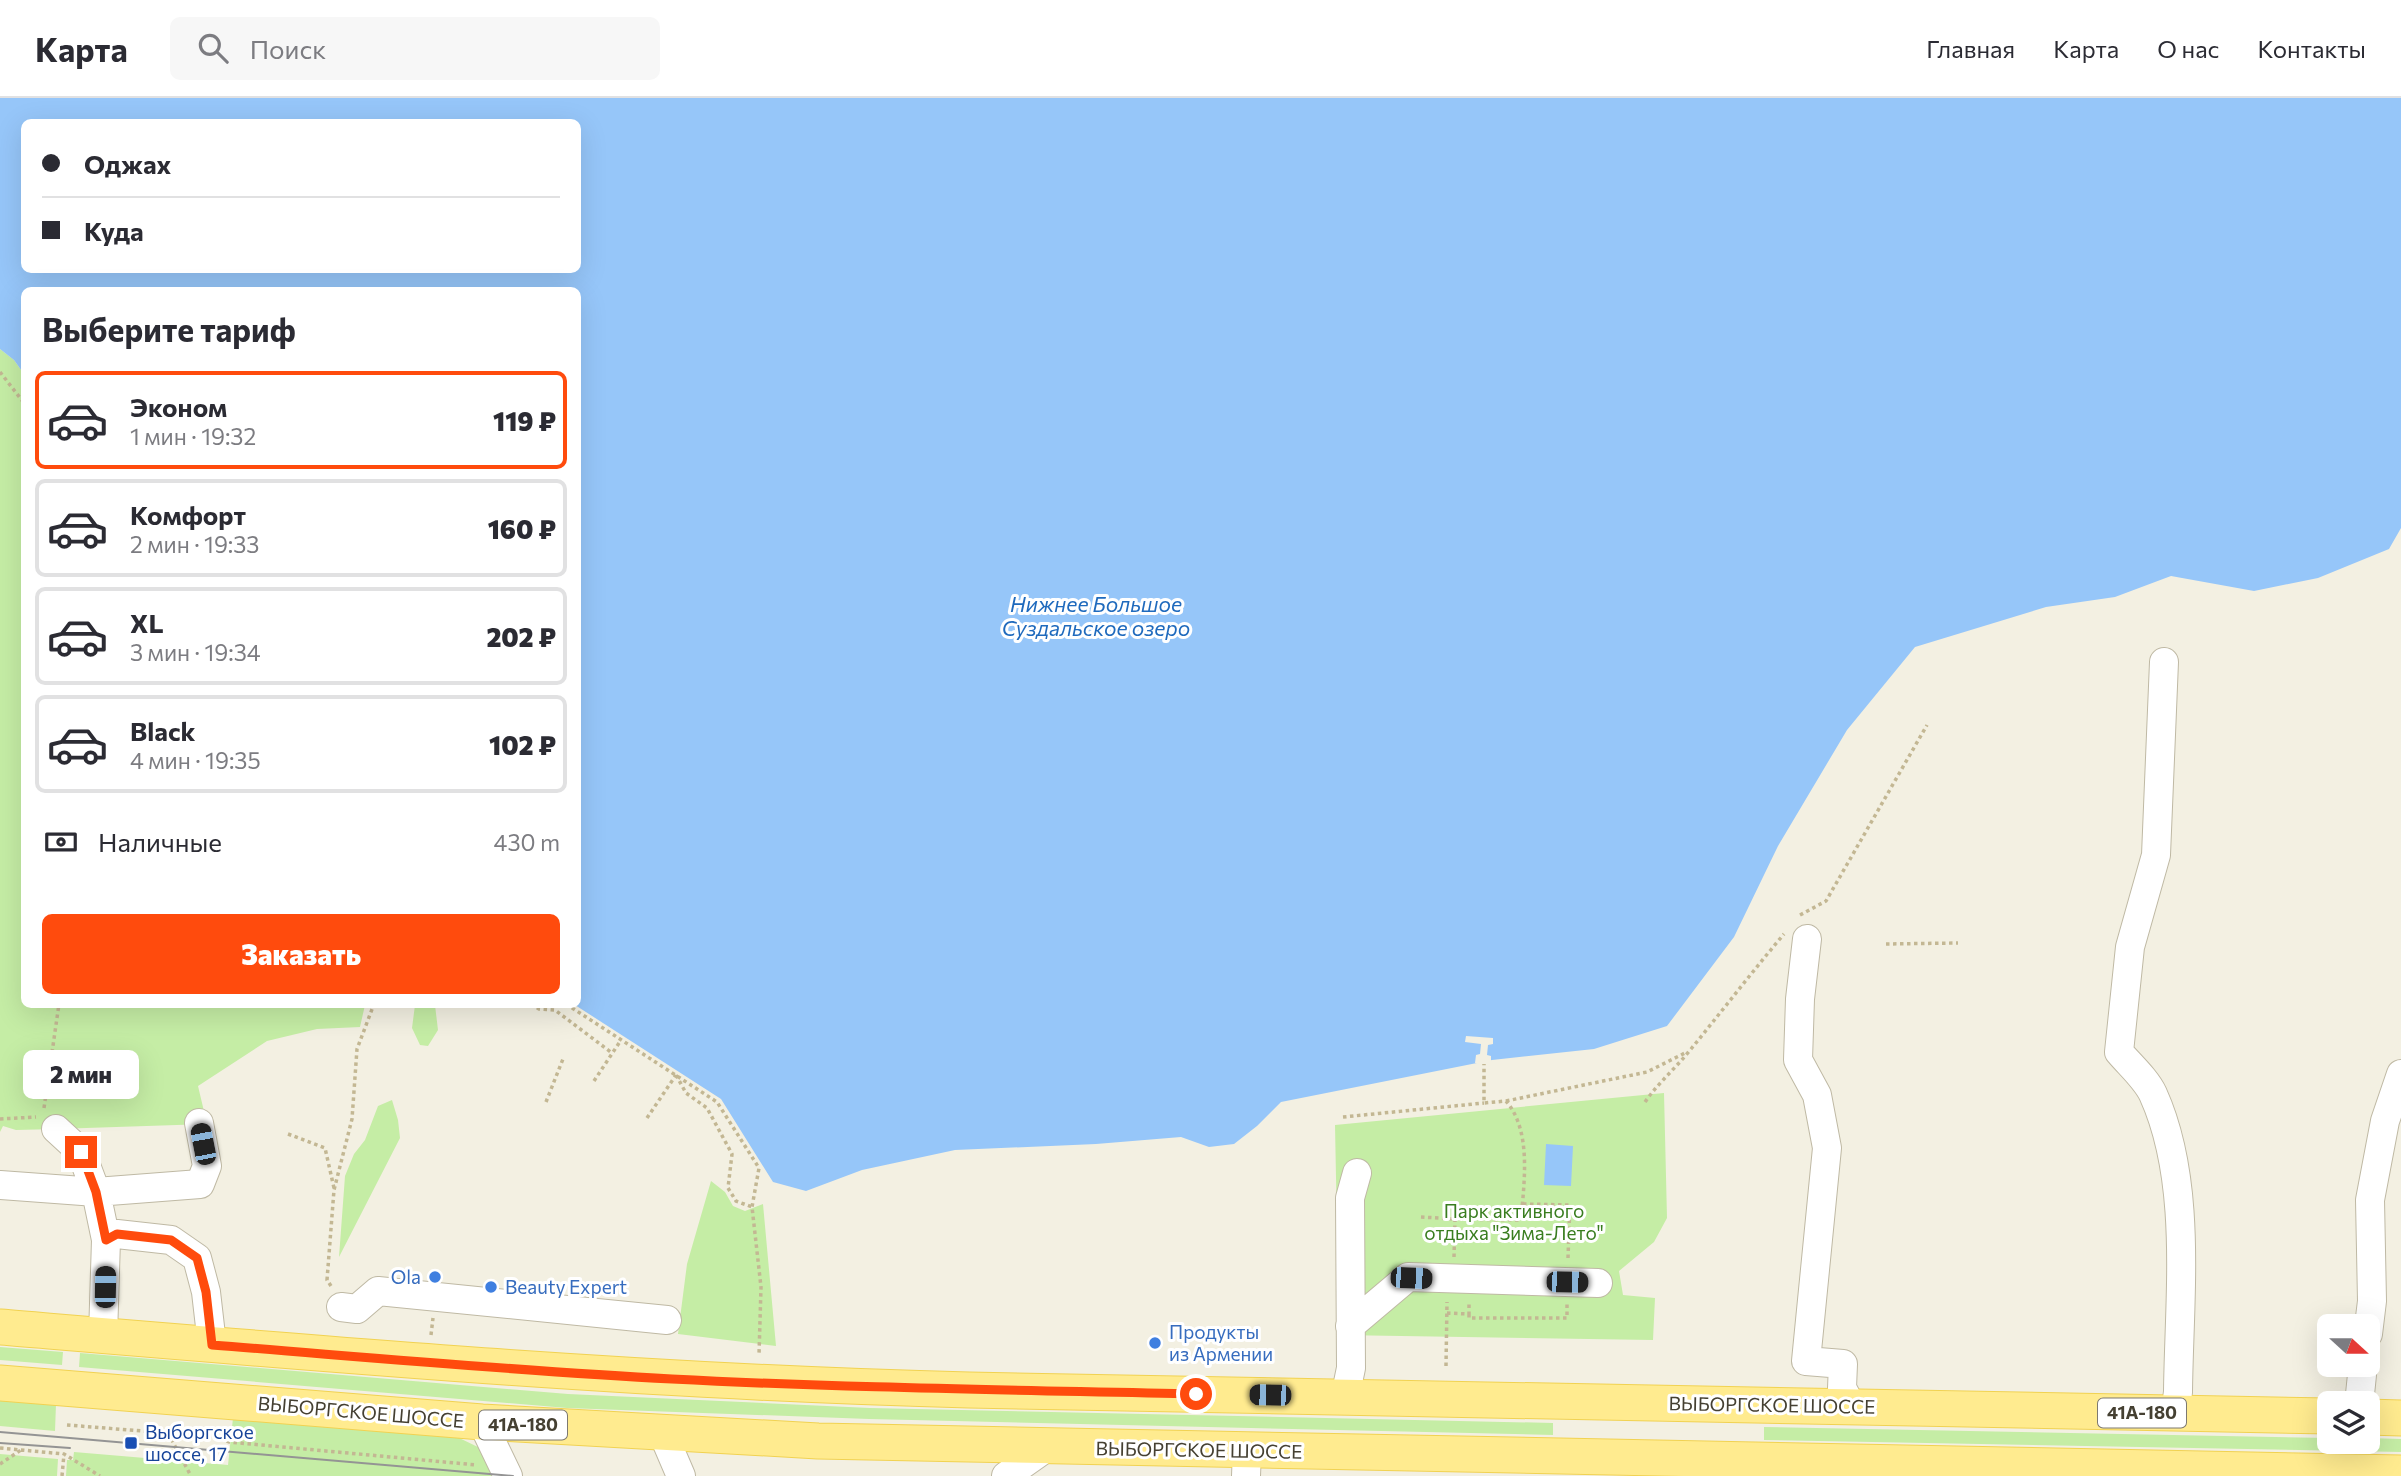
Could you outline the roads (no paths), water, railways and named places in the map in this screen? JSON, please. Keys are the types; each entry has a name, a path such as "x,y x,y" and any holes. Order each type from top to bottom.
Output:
{"main road":[{"name":"ВЫБОРГСКОЕ ШОССЕ","path":"0,1327 572,1373 746,1382 957,1389 2317,1416"},
{"name":"ВЫБОРГСКОЕ ШОССЕ","path":"0,1383 663,1434 1047,1447 1247,1464 2401,1473"},
{"path":"1674,1468 1682,1404"},
{"path":"2380,1417 2401,1418"}],"street":[{"path":"2164,662 2156,855 2130,947 2119,1052 2152,1093 2175,1164 2180,1249 2178,1392 2175,1413"},
{"path":"1807,939 1800,999 1798,1060 1817,1095 1827,1148 1807,1361 1843,1364 1842,1388 1852,1407"},
{"path":"2370,1314 2370,1200 2385,1121 2401,1074"},
{"path":"49,1123 81,1152 96,1192 106,1240 103,1336"},
{"path":"0,1185 96,1192 200,1184 207,1166 199,1123"},
{"path":"1345,1397 1351,1368 1350,1198 1357,1173"},
{"path":"106,1240 117,1234 171,1240 197,1258 206,1292 212,1345"},
{"path":"1350,1326 1408,1277 1598,1283"},
{"path":"337,1298 357,1309 378,1291 667,1320"},
{"path":"482,1422 506,1472"},
{"path":"663,1434 681,1476"},
{"path":"1006,1476 1047,1447"}],"water":[{"name":"Нижнее Большое Суздальское озеро","path":"0,98 2401,98 2401,528 2389,549 2318,578 2254,591 2171,576 2115,597 2046,607 1915,647 1847,730 1778,846 1734,937 1667,1026 1594,1049 1492,1060 1281,1102 1234,1144 1209,1147 1181,1137 1096,1144 955,1150 862,1170 806,1191 773,1182 721,1099 580,1008 581,287 21,287 21,370 0,349"},
{"path":"1546,1144 1573,1146 1571,1186 1544,1185"}],"tram line":[{"path":"0,1432 513,1476"},
{"path":"0,1443 70,1448"}],"place":[{"name":"Ola","path":"435,1277"},
{"name":"Beauty Expert","path":"491,1287"},
{"name":"Продукты из Армении","path":"1155,1343"},
{"name":"Выборгское шоссе, 17","path":"131,1443"}],"park label":[{"name":"Парк активного отдыха \"Зима-Лето\"","path":"1514,1222"}]}
